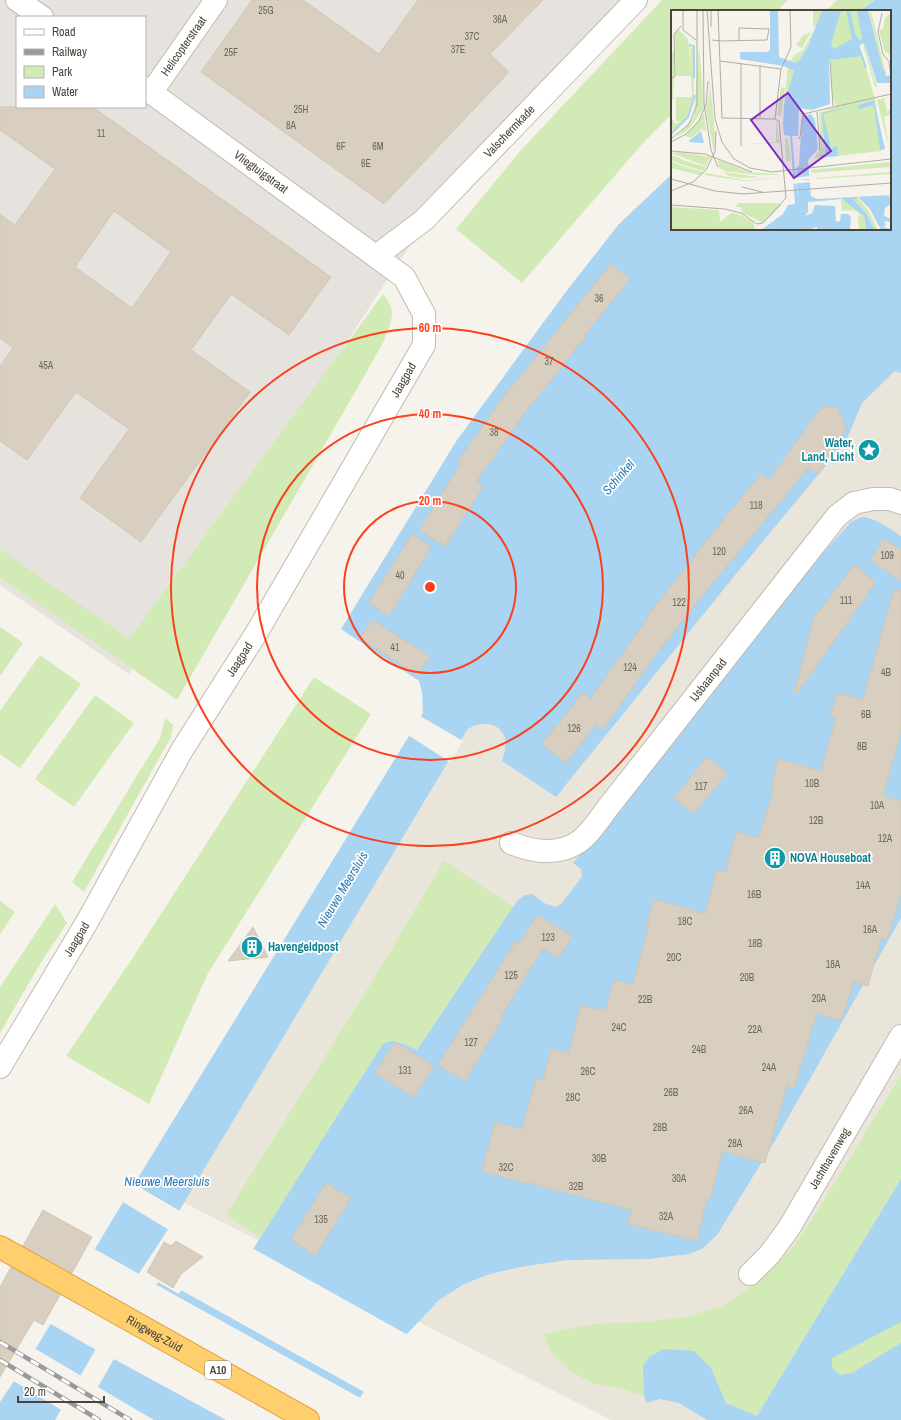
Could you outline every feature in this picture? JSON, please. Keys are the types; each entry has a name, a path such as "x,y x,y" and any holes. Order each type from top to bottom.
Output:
{"highway":[{"name":"Ringweg-Zuid","path":"0,1247 308,1420"}],"street":[{"path":"17,0 41,16"},
{"name":"Helicopterstraat","path":"148,91 216,0"},
{"name":"Valschermkade","path":"376,256 424,220 636,0"},
{"name":"Vliegtuigstraat","path":"148,91 376,256"},
{"name":"Jaagpad","path":"0,1066 87,922 182,750 257,632 424,345 424,314 404,277 376,256"},
{"name":"IJsbaanpad","path":"511,843 526,849 549,852 567,848 580,840 615,798 837,516 854,503 873,499 890,499 901,503"},
{"name":"Jachthavenweg","path":"750,1274 770,1254 789,1228 901,1036"}],"shaded area":[{"path":"0,0 629,0 445,192 129,674 0,585"},
{"path":"901,266 901,1420 611,1420 167,1194 534,570"}],"green space":[{"path":"662,0 788,0 778,10 671,10 671,115 643,143 522,283 456,229 522,149"},
{"path":"837,0 875,0 861,10 827,10"},
{"path":"383,294 390,304 392,316 388,332 381,347 177,700 0,577 0,549 129,639"},
{"path":"0,627 23,643 0,676"},
{"path":"40,655 81,684 20,768 0,754 0,711"},
{"path":"314,677 371,714 208,973 149,1104 66,1056 130,962"},
{"path":"95,695 134,723 74,807 35,779"},
{"path":"165,718 173,725 171,737 84,892 72,882 160,738"},
{"path":"444,861 513,907 417,1050 399,1041 382,1045 261,1238 231,1218 227,1213 375,977"},
{"path":"0,901 15,912 0,934"},
{"path":"55,904 67,923 40,964 0,1033 0,987"},
{"path":"901,1075 901,1179 757,1416 726,1403 711,1368 649,1357 643,1366 644,1396 618,1388 594,1384 571,1372 550,1351 544,1334 594,1324 642,1322 686,1317 724,1305 761,1279 791,1250 810,1223"},
{"path":"901,1231 901,1420 805,1420 832,1358"}],"water":[{"path":"875,0 901,0 901,373 895,371 862,403 846,441 736,574 556,797 502,761 506,741 501,730 492,725 482,724 471,727 467,730 169,1228 140,1272 55,1420 0,1420 0,1402 38,1345 111,1222 423,713 422,692 419,681 341,629 457,440 568,289 619,224 671,175 671,230 891,230 891,10 861,10"},
{"path":"861,517 877,521 901,536 901,918 776,1139 717,1235 702,1249 689,1254 648,1259 567,1260 520,1267 490,1274 464,1284 439,1300 407,1334 363,1393 346,1420 79,1420 158,1282 179,1294 204,1249 240,1270 382,1045 386,1042 395,1041 417,1050 517,901 525,895 533,894 544,903 555,907 561,904 582,877 581,869 573,863 804,574 851,522"},
{"path":"901,1179 901,1322 832,1358 832,1368 840,1375 852,1373 901,1343 901,1420 707,1420 679,1403 660,1399 647,1403 644,1396 643,1366 649,1357 664,1349 694,1351 711,1368 726,1403 757,1416"}],"pier":[{"path":"420,716 463,741 450,762 408,735"},
{"path":"134,1184 180,1211 169,1230 123,1202"},
{"path":"202,1247 205,1247 239,1268 252,1248 408,1335 366,1393 179,1289"},
{"path":"93,1248 141,1275 98,1351 49,1323"},
{"path":"155,1284 362,1399 349,1420 226,1420 112,1358"},
{"path":"34,1348 83,1377 63,1411 12,1380"},
{"path":"96,1386 154,1420 78,1420 77,1419"}],"building":[{"path":"252,0 303,0 379,54 418,0 543,0 490,54 509,72 384,204 201,72"},
{"path":"0,107 94,108 331,277 289,335 231,294 191,350 250,392 141,542 80,498 129,429 76,392 27,460 0,441 0,366 13,348 0,338 0,214 15,225 55,169 0,130","holes":["114,211 171,252 132,308 75,267"]},
{"path":"611,264 630,279 534,402 533,401 476,482 483,487 445,546 419,530 461,464 458,461 510,388"},
{"path":"826,406 837,408 846,429 819,474 808,468 701,597 657,653 603,729 596,724 566,763 542,744 583,693 590,699 648,618 647,617 727,515 761,474 769,480 816,414"},
{"path":"412,534 431,547 389,616 369,603"},
{"path":"884,539 901,550 901,581 870,560"},
{"path":"854,565 876,582 796,694 794,693 814,618"},
{"path":"894,590 901,591 901,731 883,796 901,801 901,894 887,939 881,938 868,986 853,982 841,1021 816,1013 794,1088 787,1085 765,1163 723,1151 710,1199 707,1199 697,1241 628,1224 632,1210 482,1171 495,1122 522,1129 536,1078 543,1080 551,1049 569,1053 581,1005 605,1011 614,980 633,985 654,899 705,914 717,870 726,872 736,832 759,838 774,787 771,786 778,759 821,771 836,718 830,717 837,693 863,700"},
{"path":"372,620 430,656 417,675 360,638"},
{"path":"707,757 727,773 694,814 674,798"},
{"path":"537,915 572,936 559,958 543,948 501,1017 503,1018 465,1081 438,1065 516,941 520,943"},
{"path":"253,927 268,957 228,961"},
{"path":"395,1042 434,1066 414,1097 375,1073"},
{"path":"326,1183 351,1198 316,1255 291,1240"},
{"path":"43,1210 92,1237 72,1273 23,1246"},
{"path":"176,1241 203,1257 181,1274 173,1288 147,1272 164,1242 171,1246"},
{"path":"11,1267 60,1295 43,1325 34,1320 0,1377 0,1287"}],"railway":[{"path":"0,1342 130,1420"},
{"path":"0,1360 99,1420"}],"place":[{"name":"Water, Land, Licht","path":"869,450"},
{"name":"NOVA Houseboat","path":"775,858"},
{"name":"Havengeldpost","path":"252,947"}],"water label":[{"name":"Schinkel","path":"618,477"},
{"name":"Nieuwe Meersluis","path":"342,889"},
{"name":"Nieuwe Meersluis","path":"167,1181"}]}
